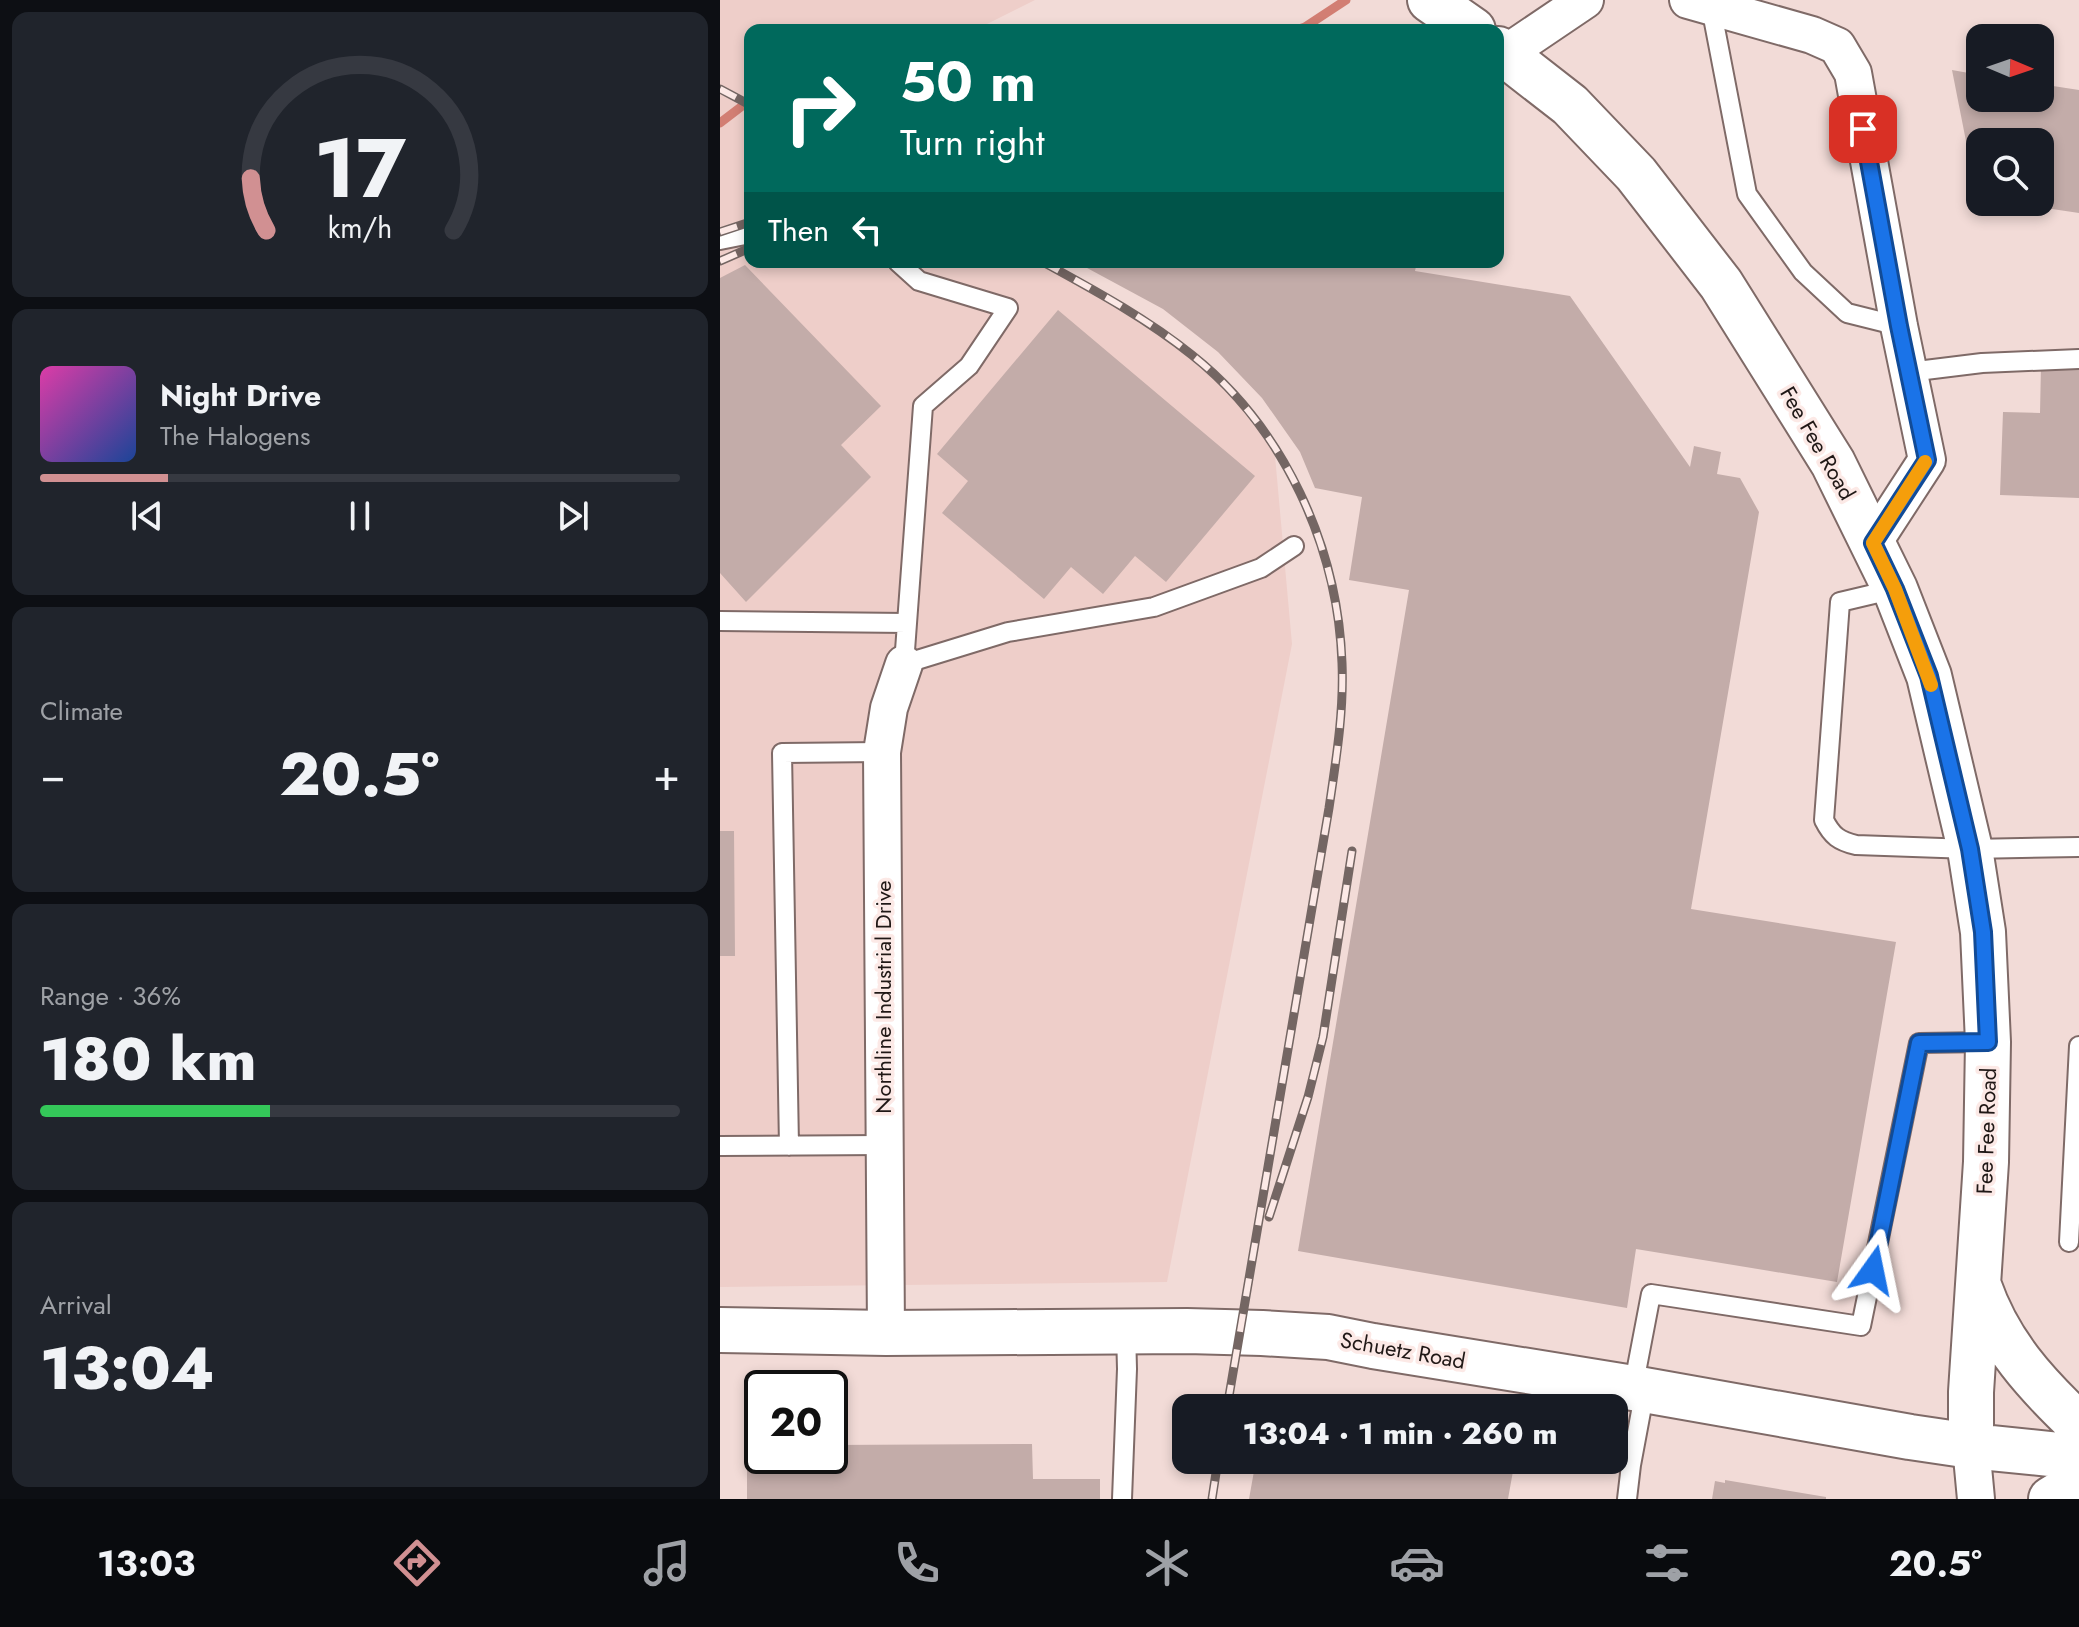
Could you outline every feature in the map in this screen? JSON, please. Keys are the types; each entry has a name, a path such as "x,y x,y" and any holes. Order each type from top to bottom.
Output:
{"main road":[{"name":"Fee Fee Road","path":"1504,54 1570,105 1636,174 1721,284 1833,463 1895,589 1929,676 1970,849 1983,932 1988,1042 1986,1162 1971,1392 1971,1446"},
{"path":"1978,1282 1987,1309 2026,1371 2079,1425"},
{"name":"Schuetz Road","path":"720,1330 886,1333 1126,1331 1328,1337 1971,1446 2079,1457"},
{"path":"2051,1499 2079,1482"}],"street":[{"path":"1491,24 1585,0"},
{"path":"1700,3 1812,35 1837,46 1853,73 1927,460 1873,543"},
{"name":"Northline Industrial Drive","path":"886,1333 882,752 889,708 904,664"},
{"name":"Fee Fee Road","path":"1971,1446 1976,1499"}],"lane":[{"path":"1700,3 1747,194 1803,272 1847,313 1899,326"},
{"path":"720,240 744,235"},
{"path":"905,268 919,281 1008,308 969,366 923,406 904,664 1008,632 1154,607 1261,568 1294,546"},
{"path":"1909,372 1982,363 2079,359"},
{"path":"1895,589 1840,602 1824,820 1831,834 1856,845 1970,849 2079,847"},
{"path":"720,621 907,623"},
{"path":"789,1146 782,753 882,752"},
{"path":"1627,1499 1651,1294 1861,1326 1919,1043 1988,1042"},
{"path":"2069,1242 2079,1046"},
{"path":"720,1146 884,1145"},
{"path":"1122,1499 1126,1331"}],"shaded area":[{"path":"720,0 1035,0 987,24 744,24 744,268 1054,268 1119,303 1193,355 1236,395 1274,445 1292,644 1167,1282 720,1287"}],"building":[{"path":"1952,70 1966,72 1966,112 2054,112 2054,86 2079,90 2079,213 2054,209 2054,128 1966,128 1966,141"},
{"path":"744,266 748,268 881,406 841,445 871,477 746,602 720,573 720,278"},
{"path":"1087,268 1416,268 1415,271 1570,296 1690,467 1694,446 1721,452 1717,474 1740,478 1759,512 1691,909 1896,942 1837,1282 1636,1249 1627,1308 1298,1251 1409,590 1349,580 1362,497 1315,488 1300,452 1262,398 1218,352 1163,309"},
{"path":"1058,310 1255,476 1166,582 1135,556 1103,594 1071,567 1044,599 942,513 968,481 937,454"},
{"path":"2041,366 2079,367 2079,498 2000,495 2003,412 2040,413"},
{"path":"720,831 734,831 735,956 720,956"},
{"path":"1032,1444 1033,1479 1100,1479 1100,1499 747,1499 747,1474 848,1474 848,1445"},
{"path":"1253,1474 1512,1474 1508,1499 1249,1499"},
{"path":"1725,1480 1826,1499 1712,1499 1715,1481 1725,1483"}],"waterway":[{"path":"1310,24 1346,0"},
{"path":"720,123 744,105"}],"railway":[{"path":"720,89 744,102"},
{"path":"720,232 744,224"},
{"path":"720,261 744,251"},
{"path":"1054,268 1119,305 1192,355 1225,384 1254,418 1279,454 1300,493 1330,576 1338,619 1342,663 1341,718 1329,808 1229,1394"},
{"path":"1269,1217 1308,1097 1323,1037 1352,851"},
{"path":"1212,1499 1216,1474"}],"slow traffic":[{"path":"1925,462 1873,543 1895,589 1931,685"}],"route":[{"path":"1863,129 1927,460 1873,543 1895,589 1929,676 1970,849 1983,932 1988,1042 1919,1043 1873,1270"}]}
